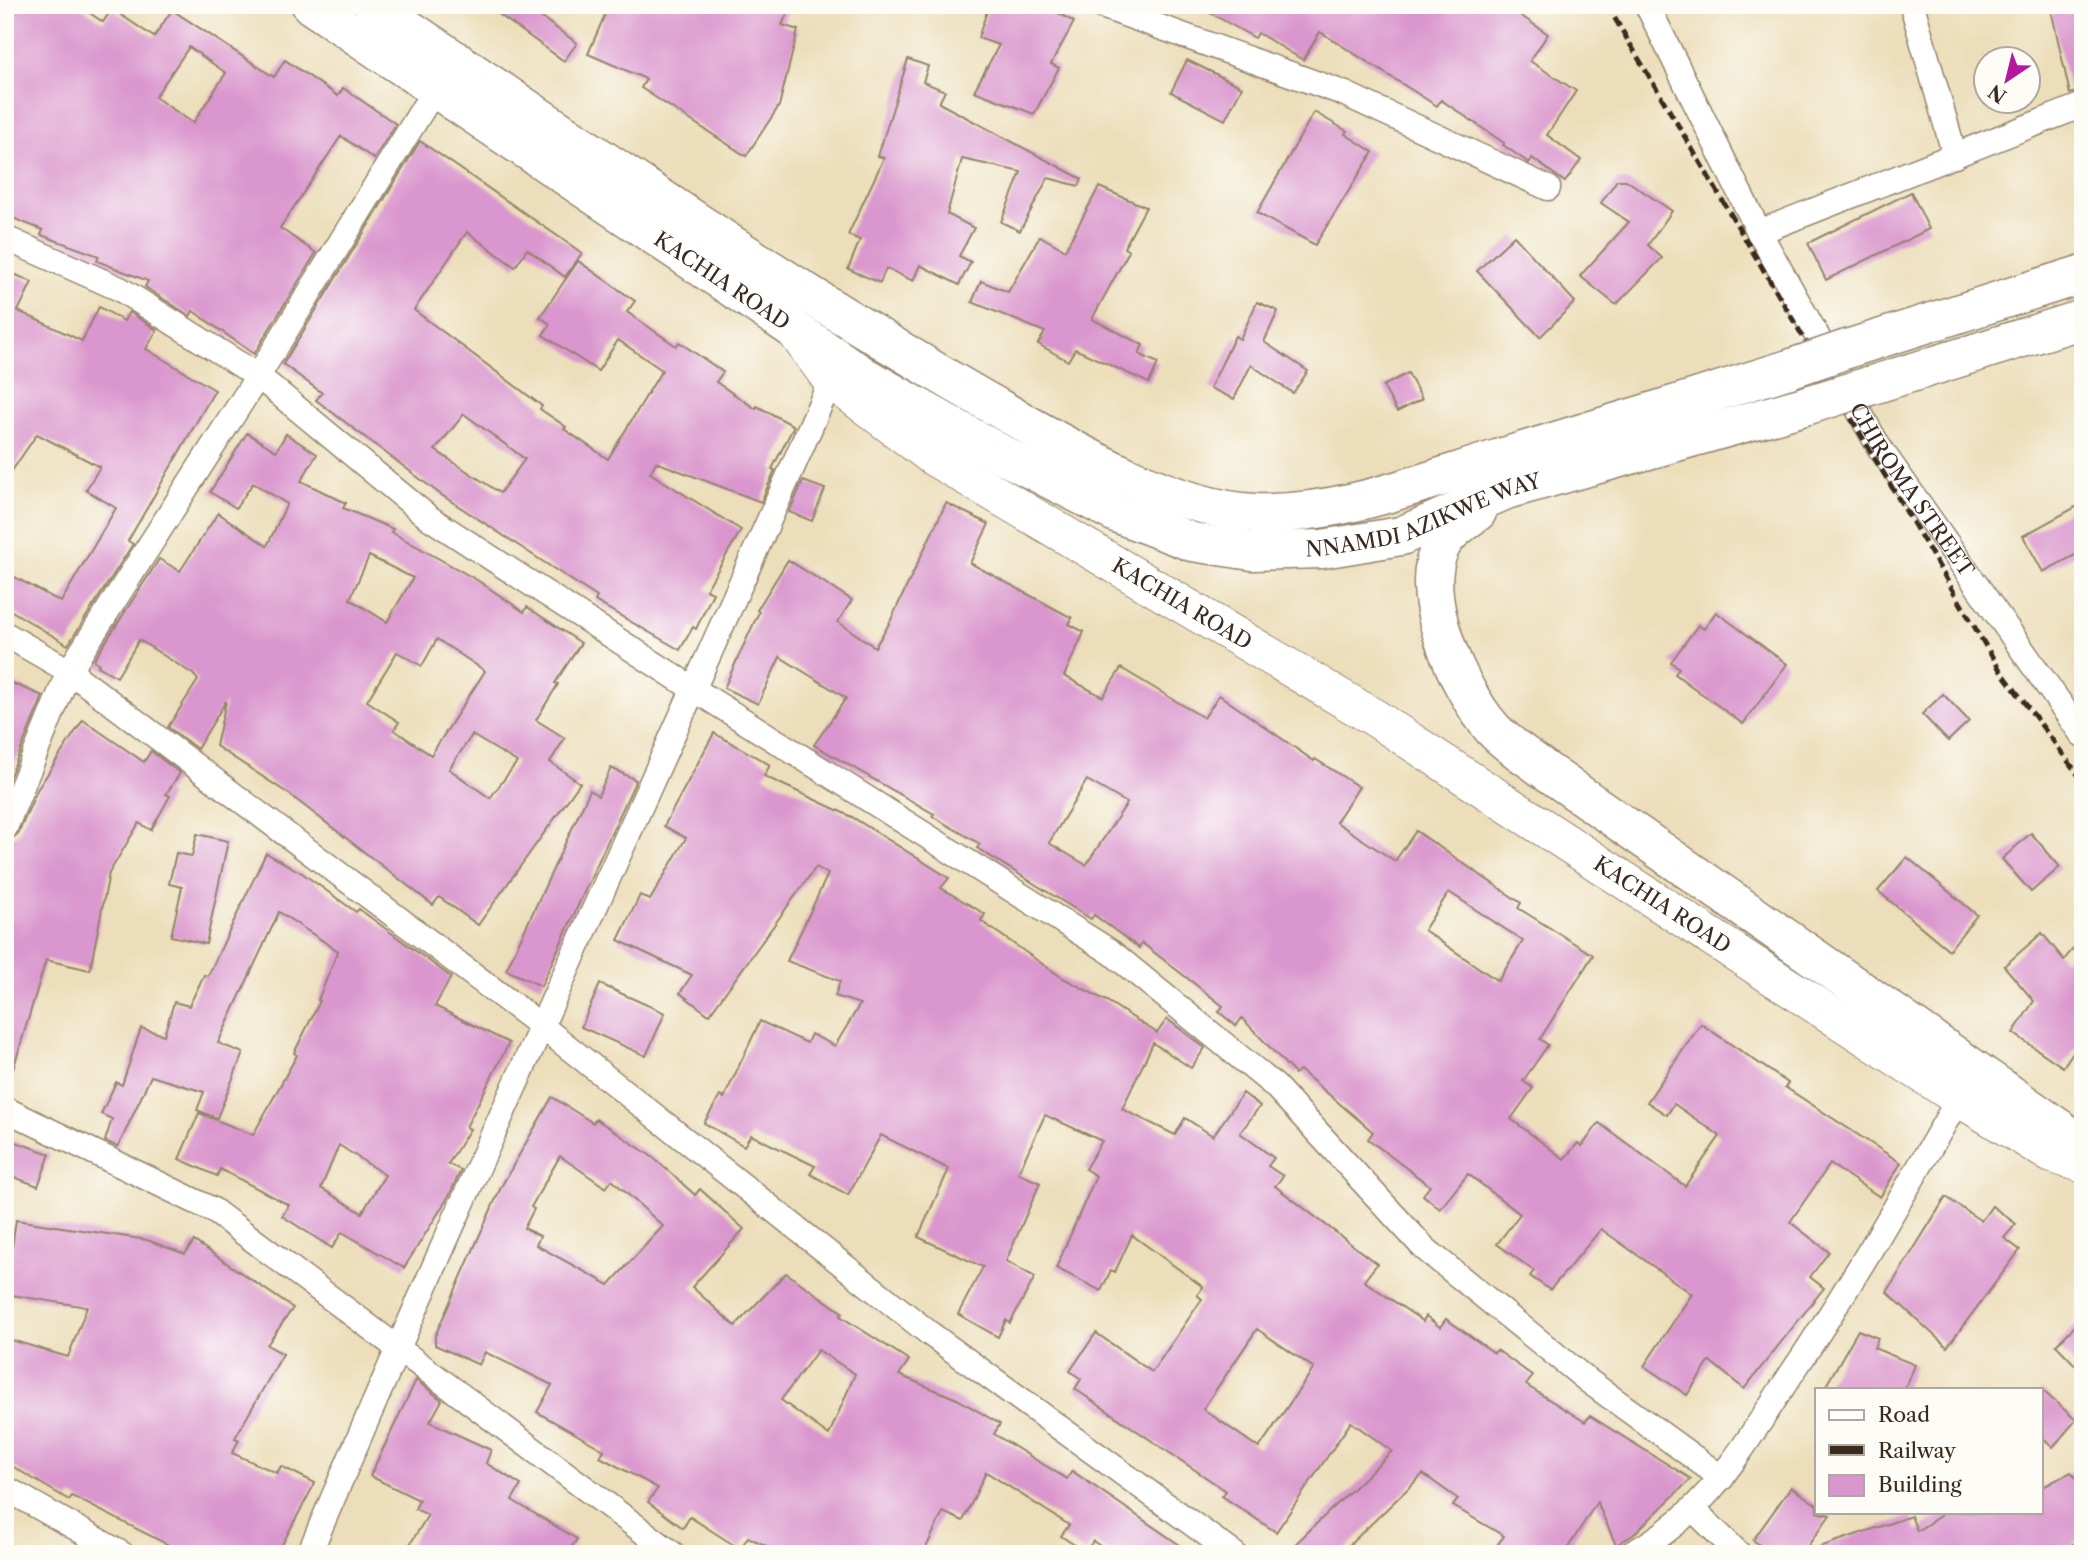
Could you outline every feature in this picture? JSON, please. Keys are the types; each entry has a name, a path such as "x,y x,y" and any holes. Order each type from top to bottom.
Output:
{"highway":[{"name":"KACHIA ROAD","path":"310,5 794,330"},
{"name":"KACHIA ROAD","path":"373,5 771,272 869,333 1098,461 1150,486 1199,502 1252,513 1320,510 1408,487 1789,369 2083,274"},
{"name":"NNAMDI AZIKWE WAY","path":"794,330 866,377 1003,455 1116,513 1192,542 1252,551 1322,549 1401,536 1506,490 1808,405 2083,319"},
{"path":"1506,490 1450,533 1440,547 1435,572 1436,606 1444,645 1467,693 1493,729 1542,768 2083,1145"}],"main road":[{"name":"KACHIA ROAD","path":"794,330 831,380 933,457 1375,718 1959,1098 2052,1154 2083,1164"}],"street":[{"path":"1099,5 1343,93 1548,188"},
{"name":"CHIROMA STREET","path":"1647,5 1759,232 1879,447 2083,736"},
{"path":"1912,5 1955,156"},
{"path":"5,828 69,671 258,376 435,89"},
{"path":"1759,232 2083,104"},
{"path":"5,238 120,289 258,376 428,517 695,690 1111,952 1275,1086 1424,1248 1587,1380 1722,1478"},
{"path":"309,1554 397,1347 540,1026 695,690 831,380"},
{"path":"5,634 69,671 540,1026 929,1333 1234,1554"},
{"path":"1631,1554 1694,1510 1722,1478 1847,1291 1959,1098"},
{"path":"5,1109 214,1210 673,1554"},
{"path":"5,1488 122,1554"},
{"path":"1694,1510 1739,1554"}],"building":[{"path":"5,5 78,5 103,22 112,9 154,37 172,10 274,77 285,60 338,96 343,88 396,124 374,159 341,136 280,228 316,253 254,354 193,311 190,316 145,287 148,281 97,261 99,256 41,235 43,230 5,215","holes":["189,47 226,73 193,123 155,97"]},
{"path":"486,5 524,5 577,43 564,61"},
{"path":"609,5 791,5 782,25 798,30 779,106 746,156 641,88 646,79 588,54"},
{"path":"989,5 1044,5 1074,22 1051,64 1059,68 1034,114 974,91 999,45 978,38"},
{"path":"1196,5 1505,5 1548,34 1530,61 1576,91 1547,135 1581,160 1565,182 1532,158 1529,163 1441,100 1437,106 1320,32 1303,60 1258,33 1255,38"},
{"path":"2050,5 2083,5 2083,90 2070,94"},
{"path":"908,59 928,66 923,82 945,91 939,103 1082,179 1079,186 1048,178 1020,231 1001,222 1021,172 962,159 947,214 974,228 959,256 971,262 959,285 920,265 913,281 886,268 880,283 848,269 860,240 848,235 884,158 878,156"},
{"path":"1187,60 1242,87 1225,120 1171,92"},
{"path":"1314,112 1347,131 1345,134 1373,152 1315,245 1257,213"},
{"path":"420,141 582,253 565,277 527,249 515,267 467,232 414,310 542,406 540,409 566,427 564,429 608,459 662,370 618,340 598,371 543,335 550,324 540,317 578,261 635,301 627,312 676,346 679,342 723,372 716,382 756,409 757,406 794,426 772,469 775,470 761,502 656,462 650,473 741,530 706,590 713,593 696,629 693,627 680,650 595,601 597,597 440,494 316,400 322,393 283,364","holes":["464,414 525,459 500,493 435,450"]},
{"path":"1617,180 1626,180 1672,211 1648,245 1662,258 1616,305 1580,276 1629,222 1601,203"},
{"path":"1099,187 1146,207 1124,248 1129,251 1092,319 1143,345 1139,354 1158,363 1149,383 1075,349 1068,361 1038,344 1045,332 972,302 981,281 1008,292 1040,236 1065,250"},
{"path":"1911,192 1929,229 1826,280 1808,243"},
{"path":"1514,236 1575,302 1540,337 1477,271"},
{"path":"5,270 32,282 18,311 82,341 99,307 124,321 129,312 157,330 146,349 215,390 128,541 133,544 68,645 5,607 5,572 61,602 116,508 86,490 100,467 37,434 5,481"},
{"path":"1257,302 1278,311 1264,342 1308,371 1293,393 1251,365 1234,399 1210,388 1235,336 1240,339"},
{"path":"1408,373 1422,399 1397,412 1383,386"},
{"path":"247,433 276,451 286,434 317,454 301,481 346,503 343,508 393,529 391,532 477,580 524,612 527,607 581,643 555,683 558,684 536,720 565,738 550,762 580,783 478,925 439,897 433,905 289,794 216,746 226,701 197,749 168,727 198,680 193,674 139,640 117,677 98,666 94,660 159,559 180,571 218,513 267,546 287,504 253,483 236,508 210,492","holes":["369,556 413,578 387,622 350,599","437,639 485,671 431,755 394,730 399,722 367,701 397,652 422,666","472,735 517,762 490,798 449,769"]},
{"path":"803,481 825,489 812,521 789,512"},
{"path":"946,503 989,524 970,563 1072,618 1069,624 1084,632 1064,676 1103,697 1121,668 1204,718 1219,695 1314,761 1315,759 1359,787 1336,822 1395,861 1416,831 1521,903 1518,908 1593,955 1540,1039 1548,1045 1523,1081 1533,1088 1511,1119 1564,1159 1578,1143 1582,1146 1599,1123 1685,1186 1720,1136 1674,1104 1667,1115 1647,1102 1701,1024 1788,1083 1785,1087 1901,1163 1880,1197 1830,1164 1790,1222 1829,1252 1810,1277 1824,1288 1744,1389 1710,1361 1687,1395 1644,1366 1692,1294 1601,1229 1550,1290 1530,1276 1534,1271 1497,1244 1520,1214 1468,1174 1440,1209 1423,1195 1430,1186 1368,1139 1373,1132 1300,1070 1295,1074 1242,1018 1236,1026 1219,1012 1223,1006 1142,943 1139,948 1094,915 1091,919 977,848 980,844 932,816 934,814 814,745 846,698 780,657 758,704 724,688 759,612 757,610 788,560 852,600 838,622 875,647 889,624","holes":["1087,780 1127,803 1086,865 1049,843","1449,892 1523,941 1498,981 1424,930"]},
{"path":"2083,503 2083,551 2043,572 2023,536"},
{"path":"1716,612 1787,664 1743,724 1675,674 1679,668 1671,662 1698,625 1704,629"},
{"path":"5,680 43,696 5,788"},
{"path":"1943,694 1969,721 1948,741 1922,714"},
{"path":"83,720 144,762 151,751 180,773 166,794 170,796 151,830 139,823 109,873 90,970 46,960 11,1076 5,1075 5,843 18,834 37,790"},
{"path":"714,733 770,765 764,776 852,817 949,878 941,888 985,914 981,921 1061,977 1107,1001 1157,1033 1167,1019 1205,1048 1191,1068 1153,1043 1122,1109 1175,1135 1185,1118 1213,1136 1243,1093 1260,1106 1240,1133 1274,1158 1268,1166 1283,1176 1275,1186 1377,1264 1364,1281 1423,1321 1426,1316 1440,1327 1446,1319 1494,1353 1497,1350 1533,1376 1526,1385 1585,1422 1590,1416 1691,1479 1633,1535 1616,1545 1597,1502 1564,1554 1507,1554 1498,1544 1504,1536 1453,1506 1458,1499 1423,1474 1340,1554 1285,1554 1392,1451 1351,1422 1276,1532 1222,1496 1226,1491 1075,1389 1081,1379 1070,1371 1096,1333 1152,1372 1202,1299 1197,1295 1203,1287 1132,1235 1115,1272 1111,1270 1101,1291 1056,1268 1096,1176 1085,1169 1102,1141 1045,1115 1018,1173 1040,1183 1006,1261 1035,1277 1010,1323 1006,1320 998,1337 958,1314 983,1267 918,1237 949,1169 881,1135 848,1195 810,1174 815,1166 751,1135 744,1146 704,1123 720,1096 724,1098 760,1021 807,1043 811,1034 835,1046 860,1004 835,996 840,981 787,961 828,874 816,867 709,1015 680,993 692,975 618,940 640,895 650,900 686,838 664,826","holes":["1257,1329 1314,1368 1259,1448 1203,1409"]},
{"path":"611,768 636,780 541,986 506,970 590,790 598,796"},
{"path":"2031,833 2060,867 2031,892 2002,859"},
{"path":"197,834 228,841 206,944 171,936 182,887 169,884 176,853 192,856"},
{"path":"266,853 302,873 356,912 359,909 451,977 435,1006 509,1043 466,1127 470,1129 448,1164 461,1170 449,1196 404,1268 342,1232 332,1248 282,1216 289,1205 220,1169 217,1176 179,1159 199,1113 253,1135 297,1055 294,1053 320,1001 318,1000 338,951 279,912 218,1043 243,1053 217,1118 197,1110 204,1092 151,1076 118,1147 105,1141 112,1119 101,1114 116,1082 122,1085 141,1028 164,1035 174,1002 189,1006 204,975 208,976","holes":["339,1145 385,1175 362,1213 321,1188"]},
{"path":"1907,857 1977,915 1949,950 1878,891"},
{"path":"2042,933 2064,960 2083,936 2083,1037 2063,1067 2013,1033 2034,1001 2004,966"},
{"path":"600,984 665,1013 646,1056 581,1027"},
{"path":"552,1097 593,1123 596,1119 654,1158 695,1195 700,1189 744,1229 692,1287 735,1326 786,1273 843,1313 840,1316 909,1360 899,1375 957,1399 1000,1424 994,1434 1067,1479 1072,1471 1193,1554 1112,1554 1093,1541 1085,1552 1061,1536 1069,1525 986,1472 963,1521 943,1512 923,1554 783,1554 748,1537 740,1549 690,1517 683,1528 648,1502 658,1488 600,1457 604,1450 537,1412 552,1385 485,1352 479,1365 435,1345 435,1336 501,1187","holes":["560,1156 606,1188 612,1180 663,1226 609,1285 536,1245 540,1236 524,1228 534,1209 531,1207","818,1350 855,1374 829,1435 781,1400"]},
{"path":"5,1138 50,1154 38,1186 5,1174"},
{"path":"1946,1197 1981,1221 1992,1206 2016,1224 2004,1238 2020,1250 1947,1347 1887,1292"},
{"path":"16,1220 147,1240 185,1254 194,1241 293,1308 267,1345 283,1354 235,1438 239,1440 232,1453 277,1473 281,1466 315,1483 277,1554 186,1554 72,1496 69,1500 5,1462 5,1338 68,1357 87,1307 5,1294"},
{"path":"2083,1318 2083,1373 2056,1345"},
{"path":"1858,1330 1878,1338 1874,1348 1915,1365 1905,1388 1825,1388"},
{"path":"416,1380 442,1400 430,1422 491,1450 486,1463 521,1485 512,1500 577,1539 567,1554 404,1554 428,1515 415,1509 419,1500 370,1476"},
{"path":"2042,1390 2076,1420 2053,1447 2042,1437"},
{"path":"2071,1472 2083,1486 2083,1538 2056,1554 1811,1554 1811,1550 1911,1516 1917,1531 1943,1514 2042,1514 2042,1487"},
{"path":"1791,1487 1815,1504 1815,1514 1830,1515 1802,1554 1772,1554 1753,1540"}],"railway":[{"path":"1607,5 2000,670 2083,781"}]}
